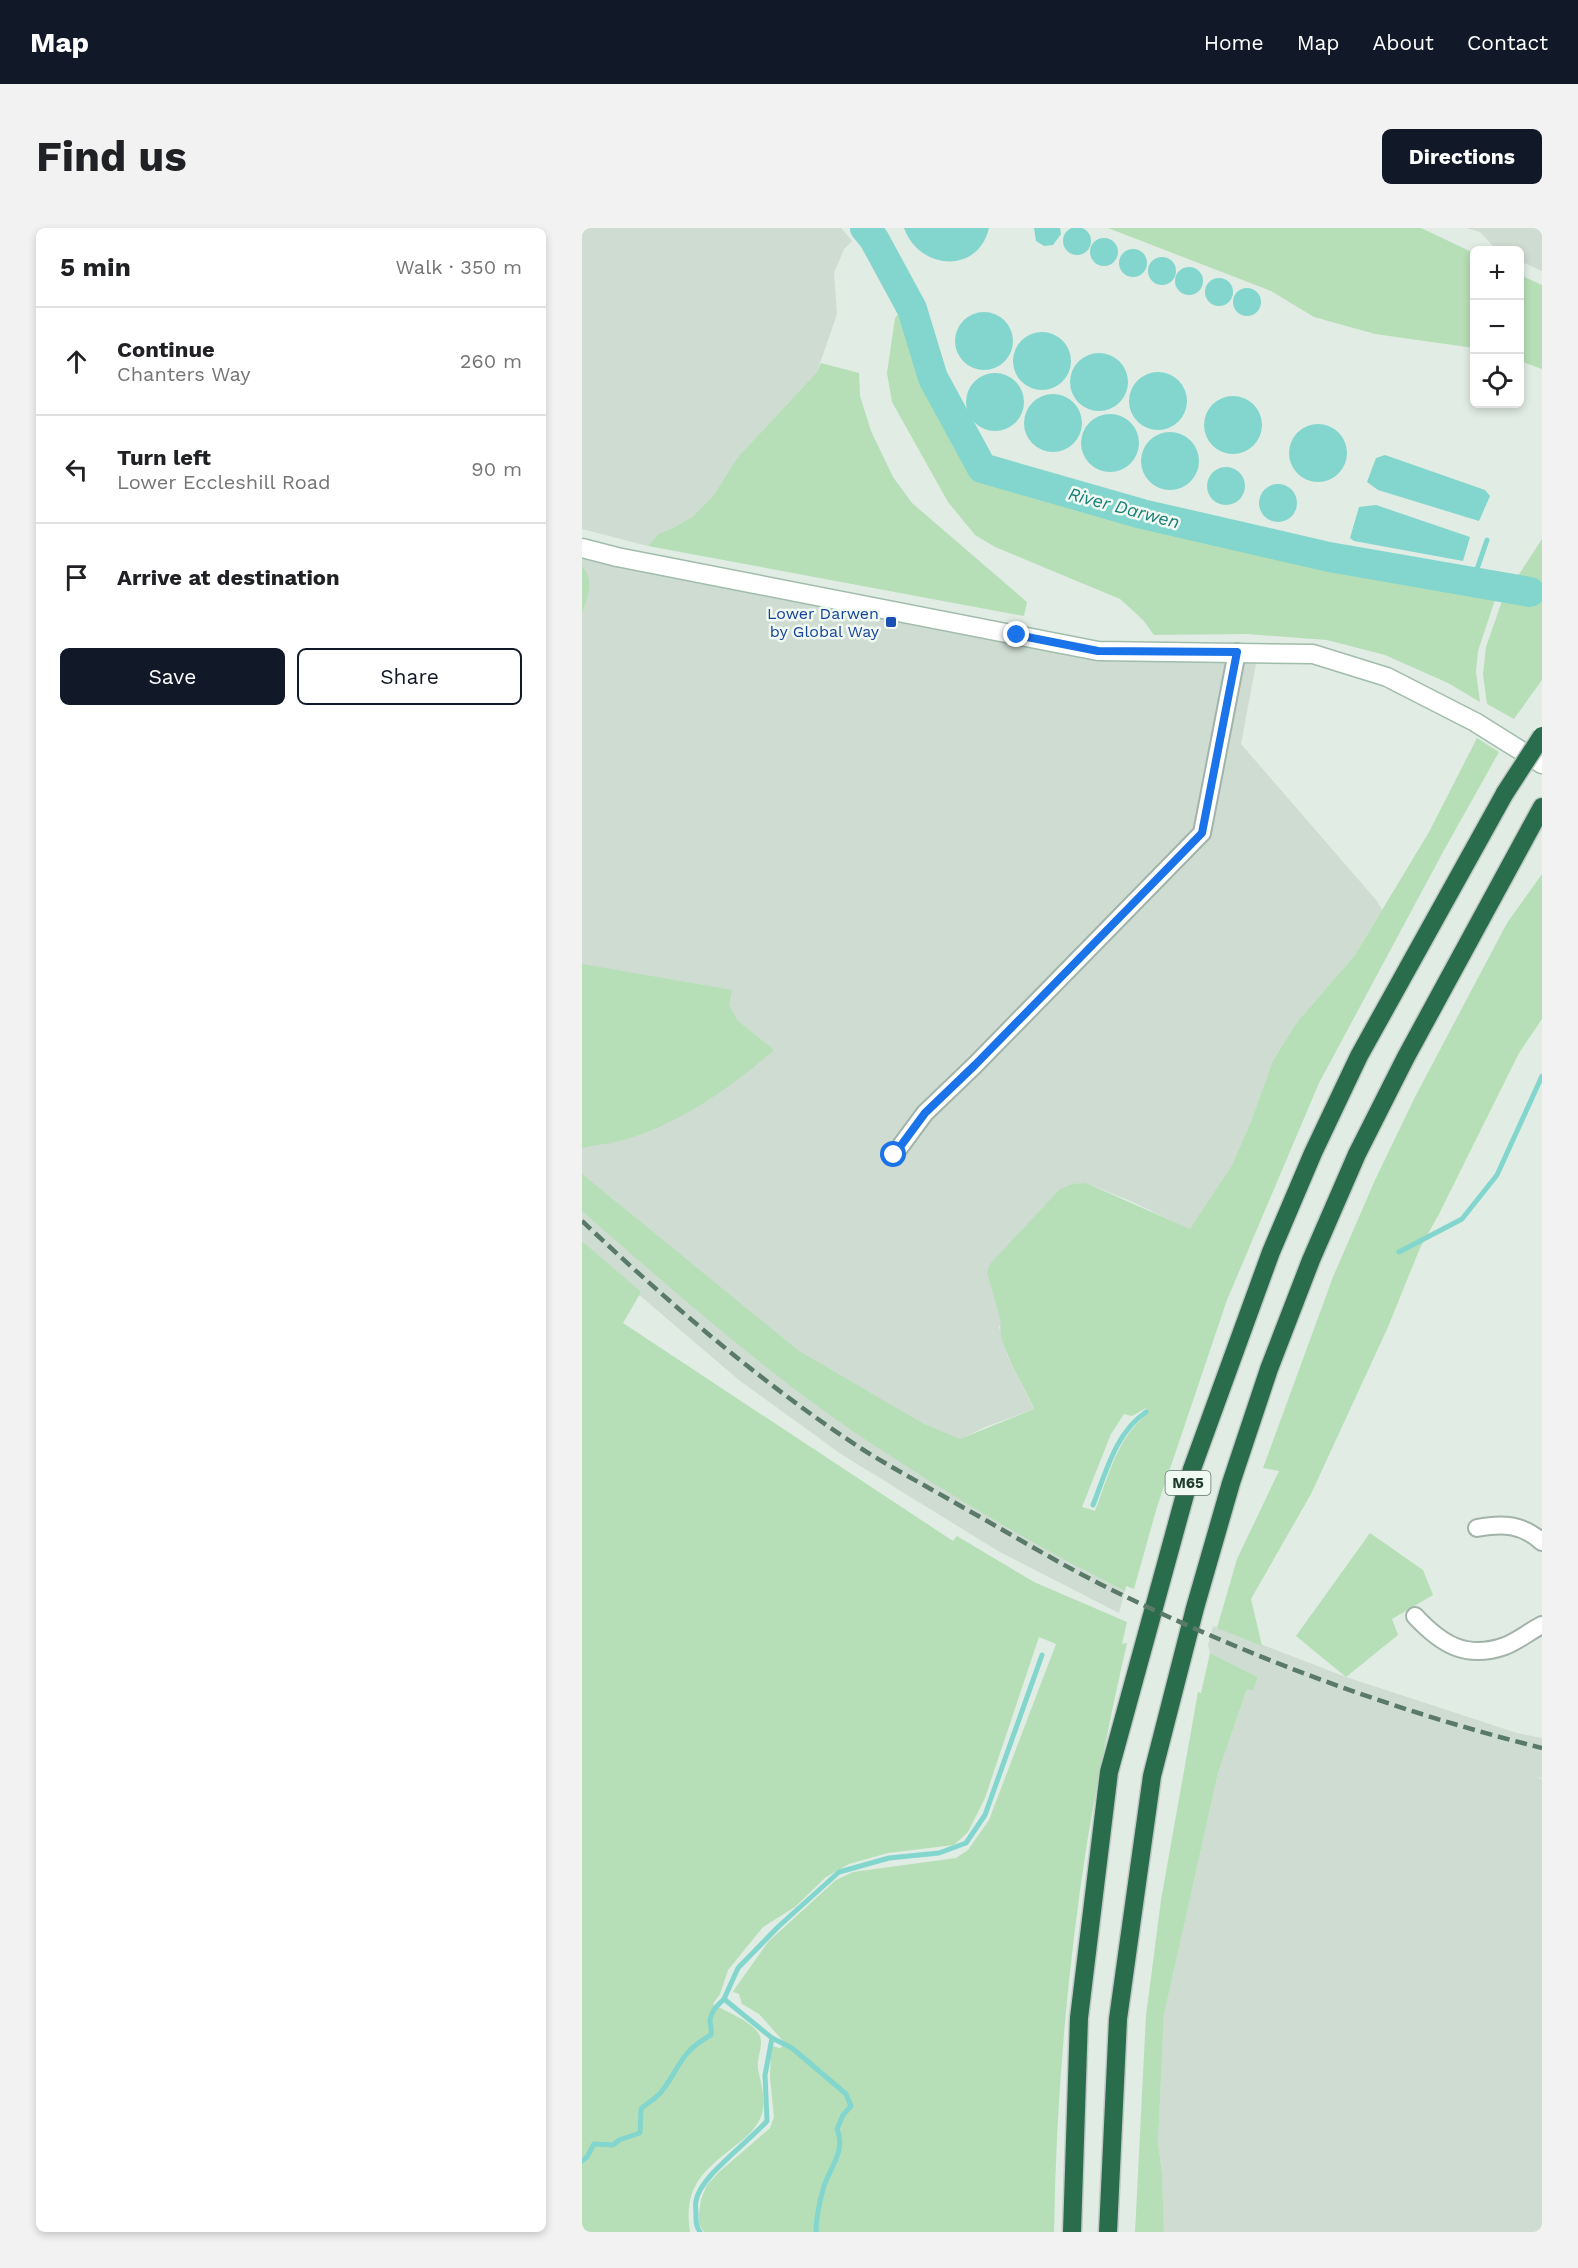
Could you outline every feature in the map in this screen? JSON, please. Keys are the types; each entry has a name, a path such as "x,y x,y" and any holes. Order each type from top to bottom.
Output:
{"highway":[{"name":"M65","path":"1072,2232 1078,2018 1108,1772 1192,1469 1271,1252 1313,1153 1359,1056 1505,793 1542,736"},
{"name":"M65","path":"1108,2232 1118,2019 1152,1776 1195,1608 1231,1483 1273,1358 1311,1260 1357,1154 1406,1057 1540,811"}],"street":[{"path":"582,548 616,557 1098,651 1313,654 1387,677 1475,722 1542,764"},
{"path":"894,1155 925,1113 1202,833 1237,652"},
{"path":"1477,1527 1498,1524 1514,1526 1527,1530 1542,1542"},
{"path":"1415,1616 1439,1640 1449,1646 1467,1650 1505,1646 1542,1625"}],"shaded area":[{"path":"582,228 841,228 852,241 844,249 834,273 837,314 817,372 737,458 713,496 692,517 658,534 648,546 582,529"},
{"path":"1467,228 1542,228 1542,271 1524,263 1524,246 1493,246 1480,232"},
{"path":"582,544 1098,651 1258,653 1241,744 1377,901 1382,910 1355,955 1297,1022 1232,1165 1190,1230 1133,1202 1086,1183 999,1327 1007,1355 1034,1409 985,1427 961,1439 1082,1507 1095,1511 1082,1569 1125,1591 1119,1613 998,1551 841,1454 739,1380 638,1294 582,1241"},
{"path":"1213,1626 1346,1677 1517,1733 1542,1738 1542,1778 1534,1776 1542,1779 1542,2232 1164,2232 1162,2172 1158,2143 1164,2015 1218,1773 1247,1689 1258,1677 1210,1653 1208,1645"}],"green space":[{"path":"1108,228 1421,228 1470,251 1470,347 1375,334 1314,317 1271,291"},
{"path":"1524,277 1542,285 1542,369 1524,362"},
{"path":"905,305 927,380 978,476 1144,527 1496,597 1478,651 1476,672 1480,702 1448,683 1385,655 1327,640 1247,634 1154,635 1143,620 1120,599 995,547 975,535 948,502 892,402 887,373 895,318"},
{"path":"821,363 859,373 860,396 871,431 893,477 912,503 1027,602 1024,616 648,546 658,534 692,517 713,496 737,458 817,372"},
{"path":"1542,539 1542,680 1514,719 1487,704 1483,674 1486,647 1503,598 1526,599 1534,586 1512,585"},
{"path":"582,566 589,583 582,613"},
{"path":"1477,738 1499,752 1319,1083 1227,1300 1157,1507 1134,1589 1126,1586 1125,1591 1021,1535 920,1475 854,1432 749,1353 582,1211 582,1174 799,1351 924,1424 960,1439 1034,1409 1002,1340 1001,1322 987,1272 990,1264 1060,1189 1073,1184 1086,1183 1190,1229 1232,1165 1251,1122 1273,1061 1297,1022 1355,955 1429,832","holes":["1146,1408 1148,1413 1137,1423 1121,1446 1095,1511 1082,1507 1111,1434 1124,1414 1132,1416"]},
{"path":"1542,874 1542,1019 1519,1053 1420,1248 1388,1327 1311,1494 1251,1599 1262,1646 1217,1628 1237,1559 1279,1471 1263,1468 1333,1277 1375,1180 1415,1097 1507,923"},
{"path":"582,964 732,990 729,1005 737,1020 774,1050 721,1092 681,1116 640,1135 582,1148"},
{"path":"582,1241 641,1292 623,1323 953,1541 957,1536 1034,1582 1127,1622 1122,1644 1127,1643 1091,1818 1068,1988 1057,2134 1054,2232 704,2232 699,2224 701,2199 707,2185 770,2128 774,2117 770,2077 771,2048 772,2046 780,2048 784,2042 759,2014 742,2004 739,1994 733,1992 768,1942 836,1880 853,1872 956,1858 968,1850 989,1820 1056,1644 1039,1637 985,1798 968,1832 954,1845 888,1853 849,1864 826,1877 795,1907 763,1927 728,1970 720,1994 713,2004 742,2019 760,2036 758,2069 763,2092 763,2109 760,2119 751,2132 714,2163 698,2181 690,2203 690,2232 582,2232"},
{"path":"1370,1533 1423,1570 1433,1595 1392,1619 1398,1635 1346,1677 1296,1636"},
{"path":"1210,1653 1258,1677 1253,1690 1247,1689 1218,1773 1164,2015 1158,2143 1162,2172 1164,2232 1135,2232 1146,2016 1161,1900 1198,1692 1201,1693"}],"water":[{"path":"1077,227 1087,231 1091,241 1087,251 1077,255 1067,251 1063,241 1067,231"},
{"path":"904,228 989,228 983,243 973,254 961,260 948,261 935,259 922,252 912,242"},
{"path":"1034,228 1060,228 1061,234 1053,245 1044,246 1036,241"},
{"path":"1104,238 1114,242 1118,252 1114,262 1104,266 1094,262 1090,252 1094,242"},
{"path":"1133,249 1143,253 1147,263 1143,273 1133,277 1123,273 1119,263 1123,253"},
{"path":"1162,257 1172,261 1176,271 1172,281 1162,285 1152,281 1148,271 1152,261"},
{"path":"1189,267 1199,271 1203,281 1199,291 1189,295 1179,291 1175,281 1179,271"},
{"path":"1219,278 1229,282 1233,292 1229,302 1219,306 1209,302 1205,292 1209,282"},
{"path":"1247,288 1257,292 1261,302 1257,312 1247,316 1237,312 1233,302 1237,292"},
{"path":"978,312 990,312 1005,320 1013,335 1013,347 1005,362 990,370 978,370 963,362 955,347 955,335 963,320"},
{"path":"1036,332 1048,332 1063,340 1071,355 1071,367 1063,382 1048,390 1036,390 1021,382 1013,367 1013,355 1021,340"},
{"path":"1093,353 1105,353 1120,361 1128,376 1128,388 1120,403 1105,411 1093,411 1078,403 1070,388 1070,376 1078,361"},
{"path":"1152,372 1164,372 1179,380 1187,395 1187,407 1179,422 1164,430 1152,430 1137,422 1129,407 1129,395 1137,380"},
{"path":"989,373 1001,373 1016,381 1024,396 1024,408 1016,423 1001,431 989,431 974,423 966,408 966,396 974,381"},
{"path":"1047,394 1059,394 1074,402 1082,417 1082,429 1074,444 1059,452 1047,452 1032,444 1024,429 1024,417 1032,402"},
{"path":"1227,396 1239,396 1254,404 1262,419 1262,431 1254,446 1239,454 1227,454 1212,446 1204,431 1204,419 1212,404"},
{"path":"1104,414 1116,414 1131,422 1139,437 1139,449 1131,464 1116,472 1104,472 1089,464 1081,449 1081,437 1089,422"},
{"path":"1312,424 1324,424 1339,432 1347,447 1347,459 1339,474 1324,482 1312,482 1297,474 1289,459 1289,447 1297,432"},
{"path":"1164,432 1176,432 1191,440 1199,455 1199,467 1191,482 1176,490 1164,490 1149,482 1141,467 1141,455 1149,440"},
{"path":"1385,455 1485,490 1490,496 1479,521 1378,490 1367,482 1376,458"},
{"path":"1226,467 1240,472 1245,486 1240,500 1226,505 1212,500 1207,486 1212,472"},
{"path":"1278,484 1292,489 1297,503 1292,517 1278,522 1264,517 1259,503 1264,489"},
{"path":"1376,505 1470,537 1463,561 1354,541 1350,538 1359,507"}],"waterway":[{"name":"River Darwen","path":"865,228 874,239 912,309 933,378 982,468 1142,514 1329,557 1530,592"},
{"path":"1476,582 1476,572 1487,540"},
{"path":"1399,1252 1462,1219 1497,1175 1542,1076"},
{"path":"1093,1505 1119,1442 1127,1430 1146,1412"},
{"path":"700,2232 696,2206 699,2191 715,2170 767,2121 765,2075 772,2038 724,1999 738,1968 779,1926 839,1872 889,1858 939,1853 966,1843 985,1815 1042,1655"},
{"path":"582,2161 594,2144 613,2145 619,2140 640,2133 641,2109 662,2091 693,2047 711,2035 711,2017 715,2008 724,1999"},
{"path":"772,2038 792,2048 846,2094 851,2106 843,2115 837,2129 839,2151 824,2186 816,2232"}],"railway":[{"path":"582,1221 717,1341 825,1424 887,1464 1065,1566 1153,1610 1316,1678 1428,1716 1542,1748"}],"place":[{"name":"Lower Darwen by Global Way","path":"891,622"}],"route":[{"path":"894,1155 925,1113 1202,833 1237,652 1098,651 1017,635"}]}
